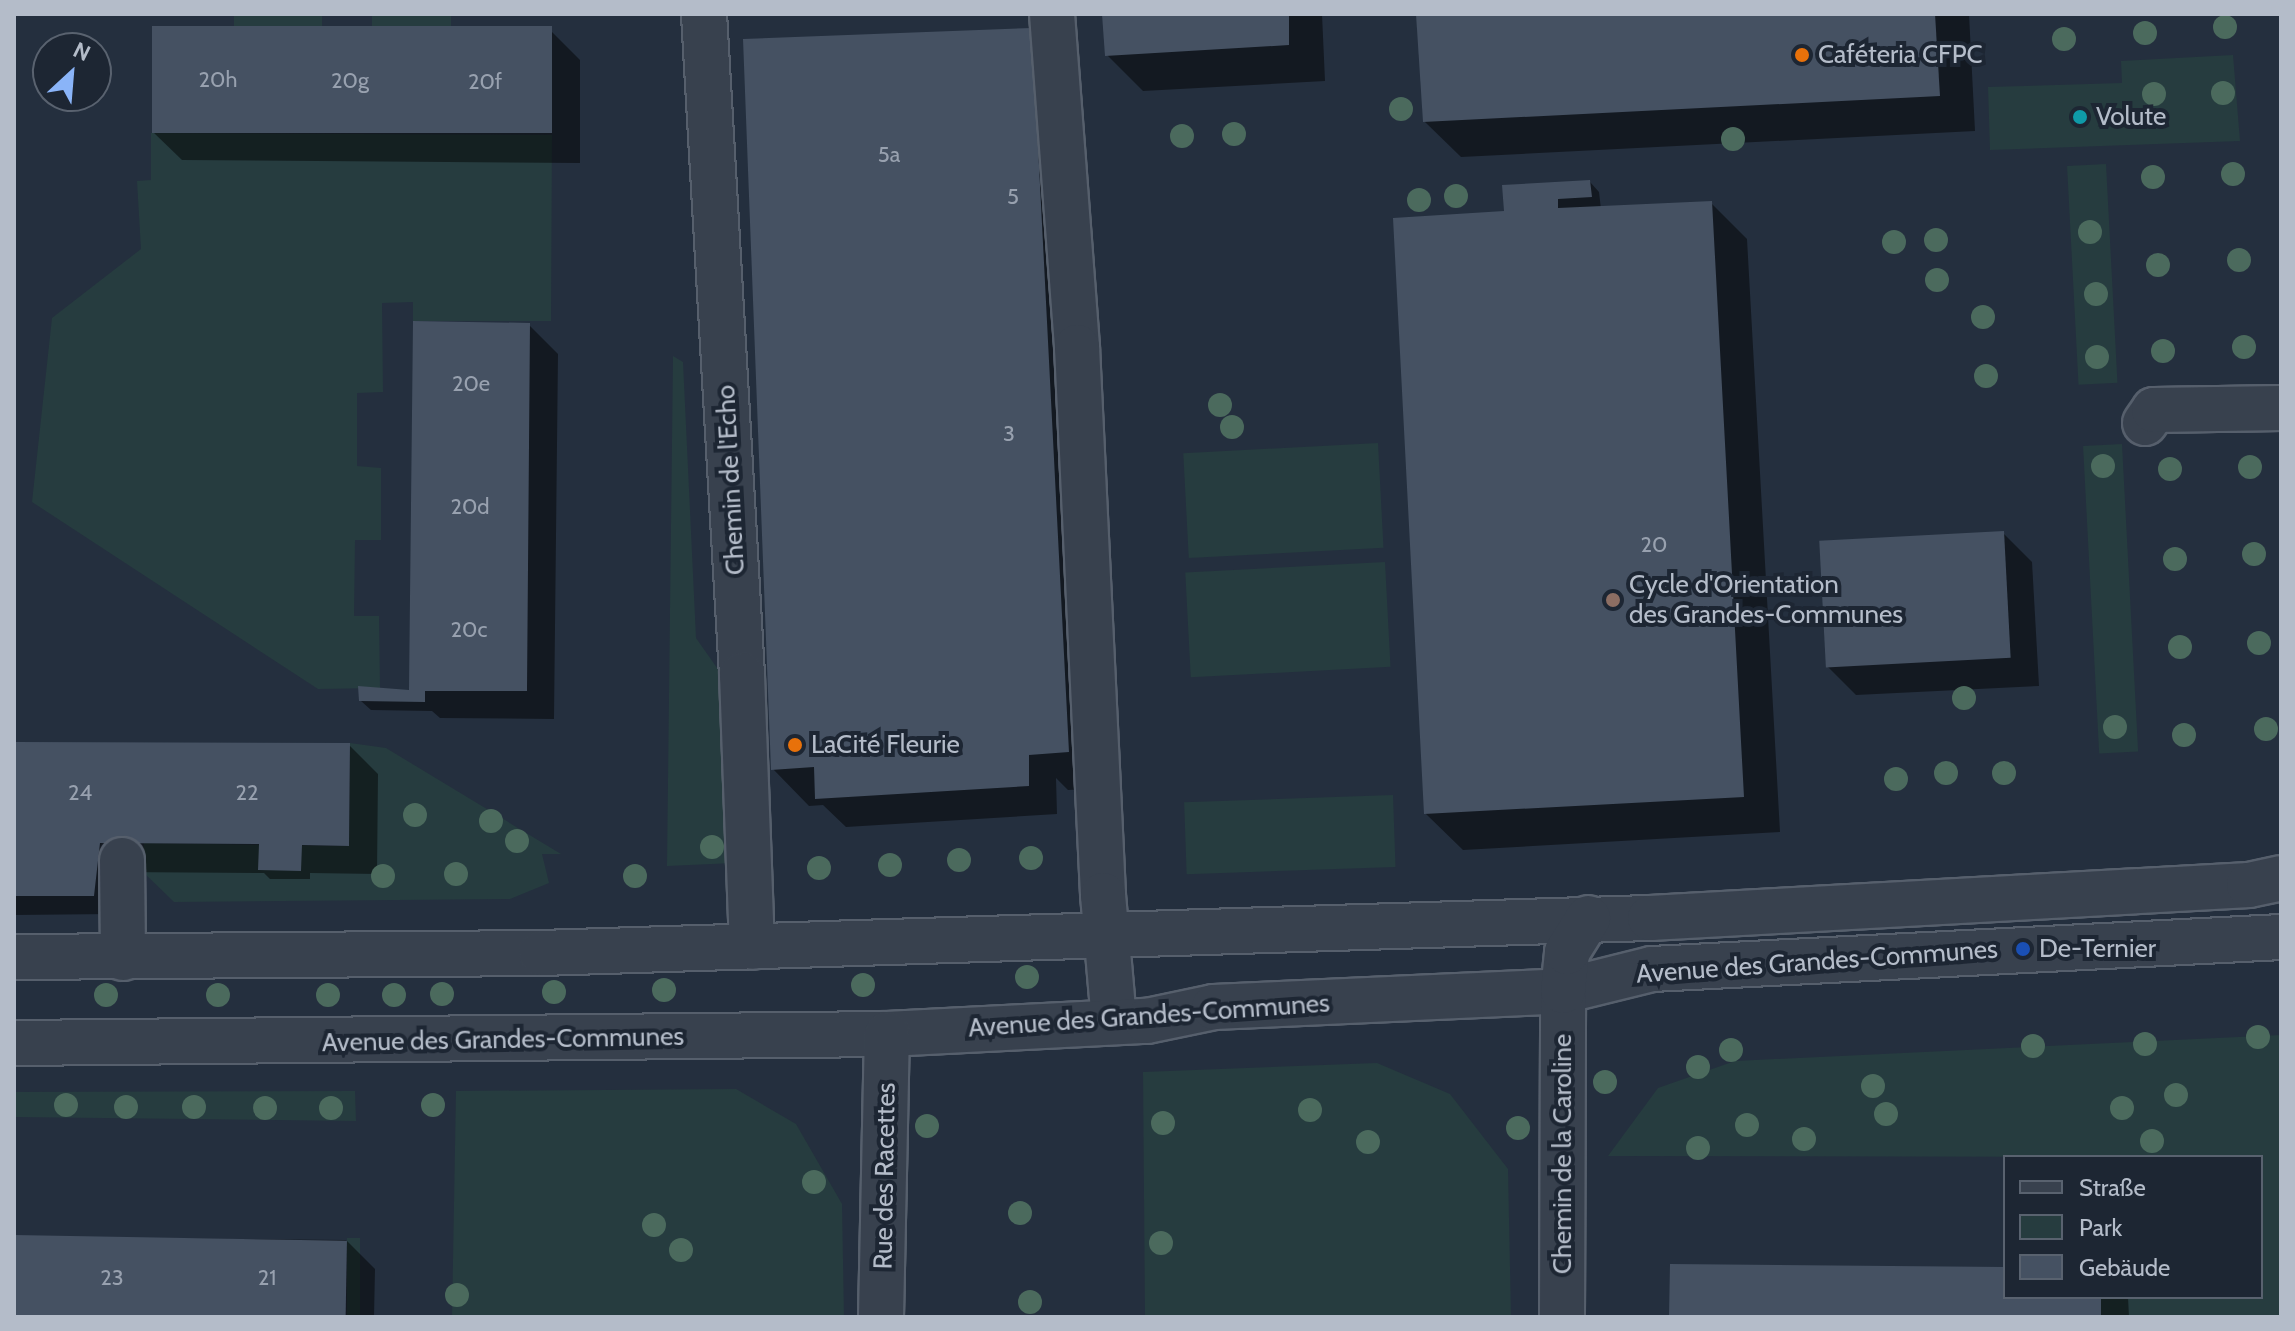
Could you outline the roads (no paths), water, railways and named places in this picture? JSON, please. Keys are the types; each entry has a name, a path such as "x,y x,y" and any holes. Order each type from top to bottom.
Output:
{"street":[{"name":"Chemin de l'Echo","path":"704,14 741,660 752,947"},
{"path":"1052,14 1077,347 1103,895 1110,935 1114,1022"},
{"path":"2145,423 2154,410 2281,408"},
{"path":"122,860 123,958"},
{"name":"Avenue des Grandes-Communes","path":"14,957 123,958 752,947 1110,935 1588,918 2249,885 2281,878"},
{"name":"Chemin de la Caroline","path":"1562,1317 1563,991 1567,952 1588,918"},
{"name":"Avenue des Grandes-Communes","path":"14,1043 887,1034 1114,1022 1214,1007 1563,991 1652,969 2281,937"},
{"name":"Rue des Racettes","path":"881,1317 887,1034"}],"place":[{"name":"Caféteria CFPC","path":"1802,55"},
{"name":"Volute","path":"2080,117"},
{"name":"Cycle d'Orientation des Grandes-Communes","path":"1613,600"},
{"name":"LaCité Fleurie","path":"795,745"},
{"name":"De-Ternier","path":"2023,949"}]}
